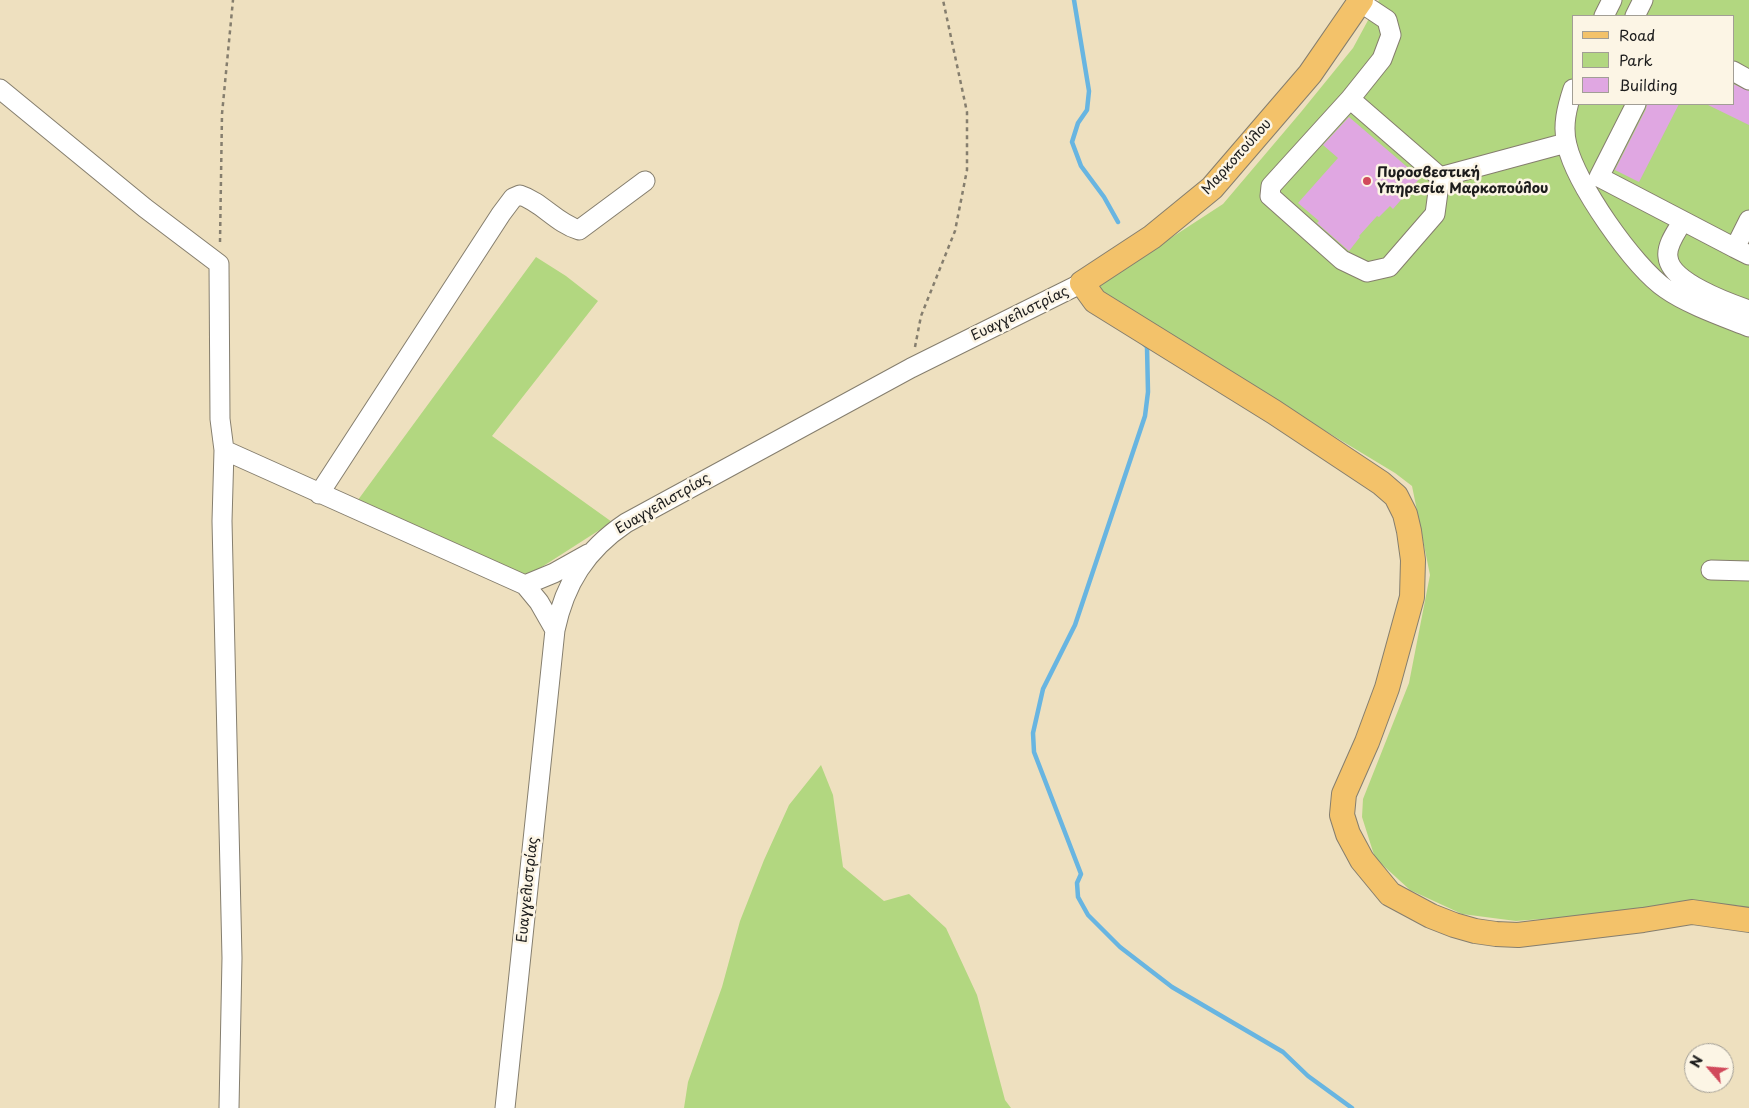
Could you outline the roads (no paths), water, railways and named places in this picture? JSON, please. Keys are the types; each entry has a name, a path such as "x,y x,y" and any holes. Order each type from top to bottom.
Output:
{"main road":[{"name":"Μαρκοπούλου","path":"1082,283 1152,237 1212,188 1310,74 1361,1"},
{"path":"1082,283 1095,301 1274,412 1381,482 1396,496 1405,514 1411,540 1413,560 1412,597 1387,688 1367,742 1344,794 1342,815 1348,834 1362,860 1390,894 1411,906 1454,925 1496,934 1518,935 1536,933 1692,912 1749,920"}],"street":[{"path":"1604,15 1612,0"},
{"path":"1636,15 1643,0"},
{"path":"1361,1 1387,20 1391,35 1382,59 1350,100 1271,186 1270,196 1342,260 1367,272 1389,267 1435,214 1440,177"},
{"path":"1734,72 1749,80"},
{"path":"0,89 145,208 219,264 220,419 224,450 222,522 232,958 229,1108"},
{"path":"1572,92 1565,111 1566,143 1572,162 1585,188 1626,248 1650,276 1666,289 1702,308 1749,327"},
{"path":"1350,100 1440,177"},
{"path":"1635,105 1599,177 1682,222 1742,251 1749,220"},
{"path":"1440,177 1566,143"},
{"path":"319,494 513,198 520,195 531,198 568,227 579,230 645,181"},
{"path":"1682,222 1669,248 1668,256 1671,267 1681,277 1700,289 1749,310"},
{"name":"Ευαγγελιστρίας","path":"505,1108 555,630 560,608 569,586 592,552 608,536 626,523 911,368 1082,283"},
{"path":"224,450 525,585 539,602 555,630"},
{"path":"525,585 554,573 592,552"},
{"path":"1711,570 1749,571"}],"waterway":[{"path":"1074,0 1089,91 1087,110 1078,123 1072,142 1081,166 1104,197 1118,222"},
{"path":"1144,344 1147,347 1148,392 1145,416 1075,625 1043,689 1033,733 1034,752 1081,874 1077,883 1078,897 1088,915 1120,947 1172,987 1283,1052 1308,1076 1352,1108"}],"place":[{"name":"Πυροσβεστική Υπηρεσία Μαρκοπούλου","path":"1367,181"}]}
